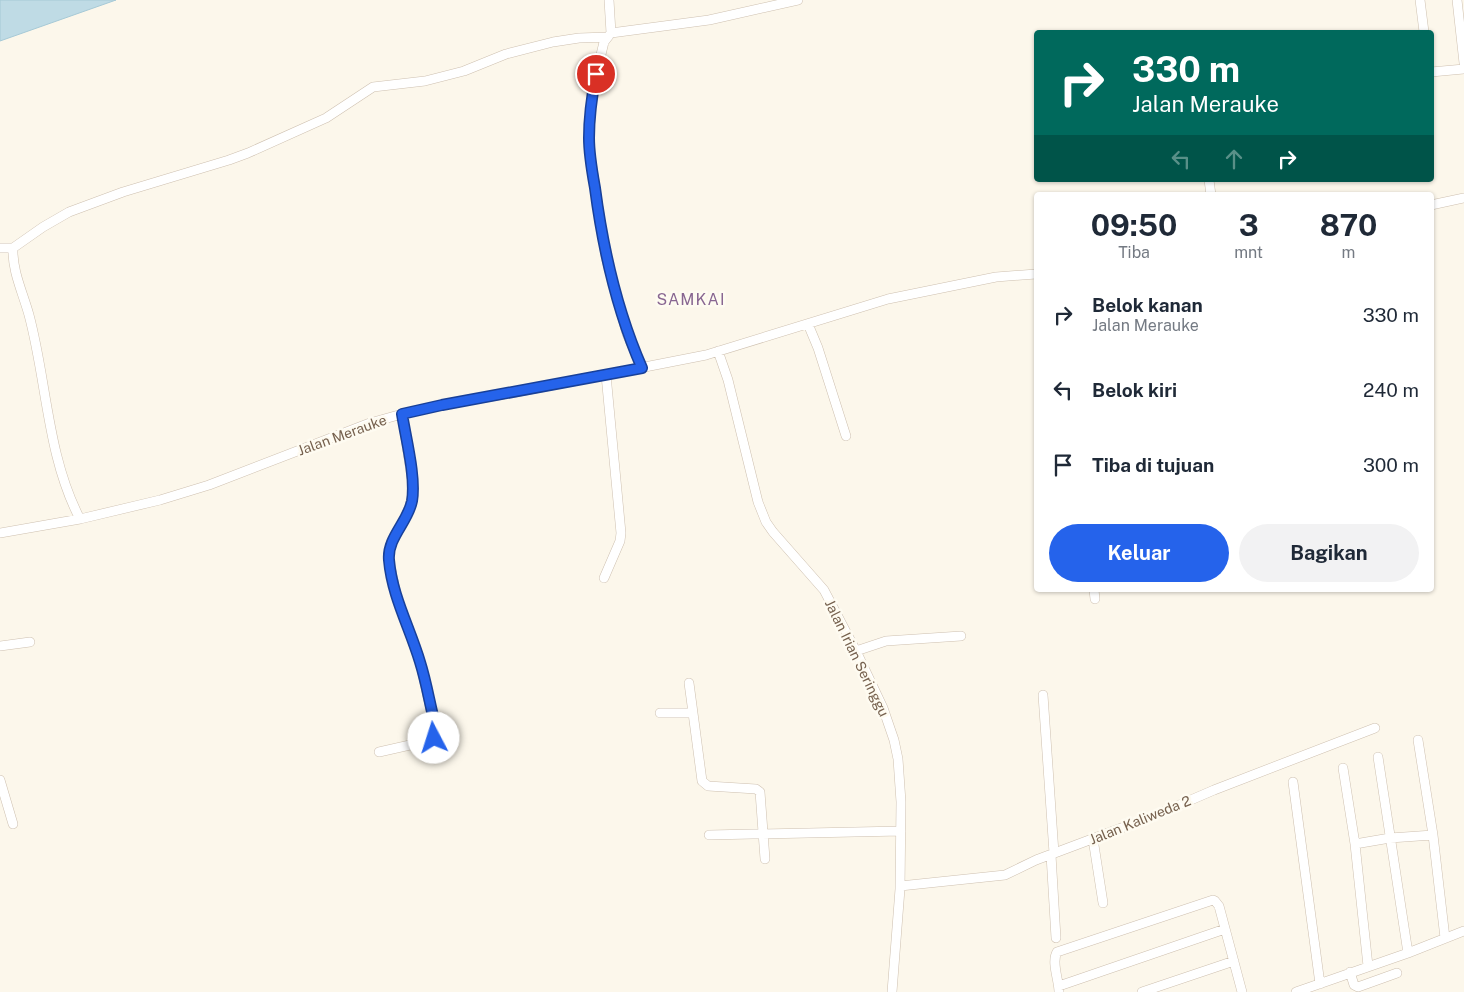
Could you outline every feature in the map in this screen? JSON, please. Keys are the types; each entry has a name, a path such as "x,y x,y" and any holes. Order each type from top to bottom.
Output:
{"street":[{"path":"609,0 609,35 599,60 593,88 590,153 606,258 627,334 642,368"},
{"path":"0,248 14,248 43,227 69,212 123,192 248,153 326,118 373,87 425,81 464,71 506,54 552,42 709,20 798,0"},
{"path":"1420,0 1424,30"},
{"path":"1457,0 1464,63"},
{"path":"1434,72 1464,69"},
{"path":"1434,204 1464,198"},
{"path":"14,248 14,262 31,324 53,440 69,498 80,519"},
{"name":"Jalan Merauke","path":"0,533 80,519 160,500 209,485 370,423 402,414 642,368 718,351 908,294 996,277 1034,274"},
{"path":"808,324 818,348 846,436"},
{"name":"Jalan Irian Seringgu","path":"718,351 728,380 758,502 766,522 824,590 883,708 894,740 901,780 901,831 900,886 892,992"},
{"path":"604,578 620,541 621,533 606,375"},
{"path":"379,752 432,740 436,733 420,662 397,598 389,560 389,551 393,540 406,516 412,499 413,486 402,414"},
{"path":"856,651 886,641 961,636"},
{"path":"0,646 30,642"},
{"path":"689,683 702,781 708,786 756,789 760,792 765,859"},
{"path":"1044,695 1056,938"},
{"path":"660,713 693,713"},
{"name":"Jalan Kaliweda 2","path":"900,886 1005,875 1036,860 1156,815 1214,790 1375,728"},
{"path":"1418,740 1433,835 1445,938"},
{"path":"1378,757 1408,953"},
{"path":"1343,768 1355,844 1368,966"},
{"path":"0,780 13,824"},
{"path":"1293,782 1320,984"},
{"path":"709,835 901,831"},
{"path":"1355,844 1390,838 1433,835"},
{"path":"1093,839 1103,903"},
{"path":"1225,929 1059,989 1055,964 1056,953 1079,943 1213,900 1219,906 1242,992"},
{"path":"1296,992 1408,953 1464,931"},
{"path":"1142,992 1234,961"},
{"path":"1351,973 1354,985 1358,987 1397,973"}],"water":[{"path":"0,0 116,0 0,41"}],"district":[{"name":"SAMKAI","path":"691,299"}],"route":[{"path":"434,738 436,728 427,687 397,598 390,571 389,551 410,508 413,486 402,414 642,368 627,334 606,258 596,201 589,140 591,102 596,74"}]}
